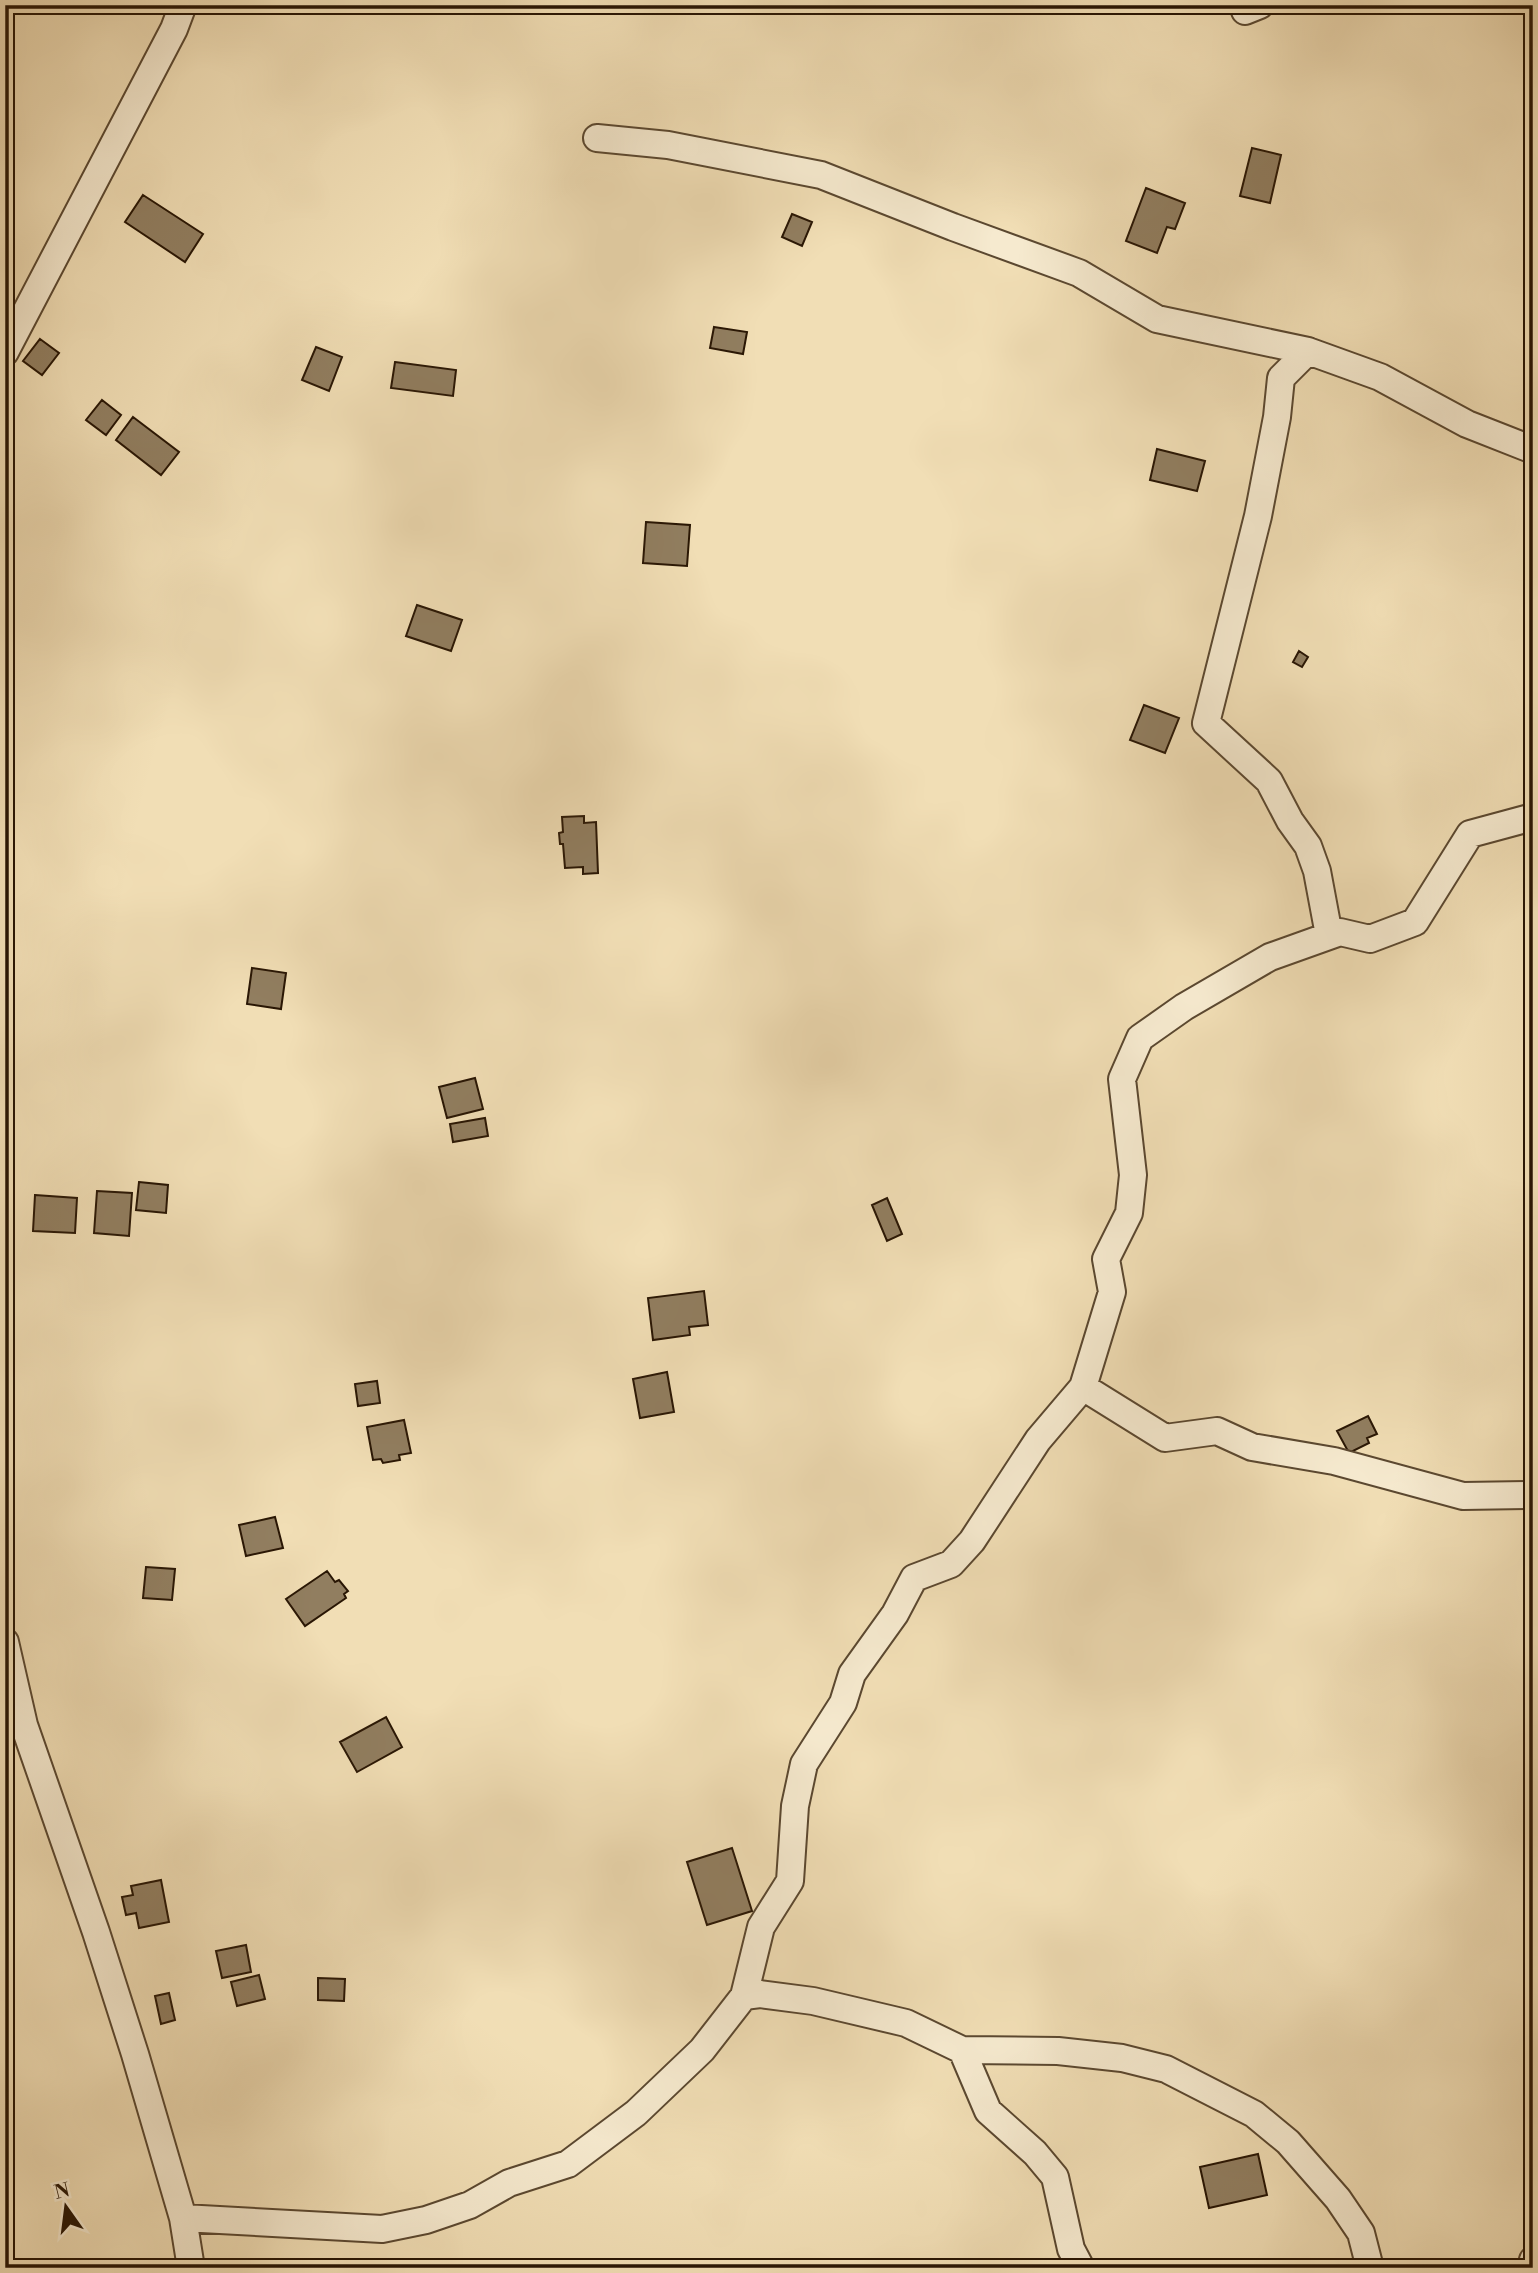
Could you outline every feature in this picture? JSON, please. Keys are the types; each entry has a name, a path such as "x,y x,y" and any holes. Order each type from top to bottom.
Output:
{"street":[{"path":"5,352 174,29 183,5"},
{"path":"597,138 668,145 821,175 1079,273 1157,319 1308,351 1380,377 1467,424 1533,450"},
{"path":"1308,351 1281,377 1277,417 1258,516 1206,723 1269,780 1290,821 1308,846 1317,871 1329,935"},
{"path":"183,2218 382,2229 426,2220 470,2205 509,2183 568,2164 627,2120 702,2050 744,1996 761,1927 790,1881 795,1805 804,1764 843,1703 852,1674 895,1614 914,1578 951,1563 972,1541 1038,1440 1083,1387 1112,1292 1105,1259 1129,1213 1133,1175 1122,1079 1140,1038 1184,1007 1270,957 1340,932 1370,939 1415,922 1470,834 1533,817"},
{"path":"1083,1387 1165,1438 1217,1430 1252,1447 1334,1461 1463,1496 1533,1495"},
{"path":"5,1642 24,1725 135,2054 183,2218 191,2268"},
{"path":"744,1996 760,1994 813,2001 906,2023 962,2050 1058,2051 1122,2058 1166,2069 1254,2114 1288,2141 1338,2199 1361,2233 1370,2268"},
{"path":"962,2050 988,2110 1035,2154 1055,2177 1071,2249 1081,2268"},
{"path":"1531,2268 1533,2260"}],"building":[{"path":"1252,148 1281,155 1270,203 1240,196"},
{"path":"1146,188 1185,203 1175,229 1167,227 1157,253 1126,241"},
{"path":"143,195 203,234 185,262 125,222"},
{"path":"792,214 812,222 802,246 782,237"},
{"path":"714,327 747,332 743,354 710,348"},
{"path":"40,339 59,353 42,375 23,361"},
{"path":"316,347 342,357 329,391 302,380"},
{"path":"395,362 456,370 453,396 391,388"},
{"path":"102,400 121,415 106,435 86,420"},
{"path":"133,417 179,452 161,475 116,440"},
{"path":"1157,449 1205,461 1197,491 1150,480"},
{"path":"646,522 690,525 687,566 643,563"},
{"path":"417,605 462,620 451,651 406,636"},
{"path":"1299,651 1308,657 1302,667 1293,662"},
{"path":"1144,705 1179,718 1165,753 1130,740"},
{"path":"584,816 584,823 596,822 598,873 583,874 583,867 565,868 559,833 563,832 562,817"},
{"path":"252,968 286,973 281,1009 247,1004"},
{"path":"475,1078 483,1109 447,1118 439,1087"},
{"path":"485,1118 488,1136 453,1142 450,1124"},
{"path":"139,1182 168,1185 166,1213 136,1210"},
{"path":"97,1191 132,1193 129,1236 94,1233"},
{"path":"35,1195 77,1198 75,1233 33,1231"},
{"path":"887,1198 902,1234 887,1241 872,1205"},
{"path":"704,1291 708,1325 689,1327 690,1335 653,1340 648,1298"},
{"path":"667,1372 674,1412 640,1418 633,1379"},
{"path":"377,1381 380,1403 358,1406 355,1384"},
{"path":"1368,1416 1377,1434 1367,1438 1369,1443 1349,1453 1337,1431"},
{"path":"404,1420 411,1453 399,1455 400,1460 383,1463 381,1459 373,1460 367,1427"},
{"path":"275,1517 283,1548 246,1556 239,1525"},
{"path":"146,1567 175,1569 172,1600 143,1598"},
{"path":"327,1571 335,1582 339,1580 348,1591 344,1594 346,1598 305,1626 286,1599"},
{"path":"386,1717 402,1747 357,1772 340,1742"},
{"path":"732,1848 752,1911 707,1925 687,1862"},
{"path":"161,1880 169,1922 139,1928 136,1913 126,1915 122,1897 133,1895 131,1886"},
{"path":"246,1945 251,1972 222,1978 216,1951"},
{"path":"259,1975 265,1999 237,2006 231,1982"},
{"path":"318,1978 345,1979 344,2001 318,2000"},
{"path":"169,1993 175,2020 161,2024 155,1996"},
{"path":"1258,2154 1267,2195 1209,2208 1200,2167"}]}
